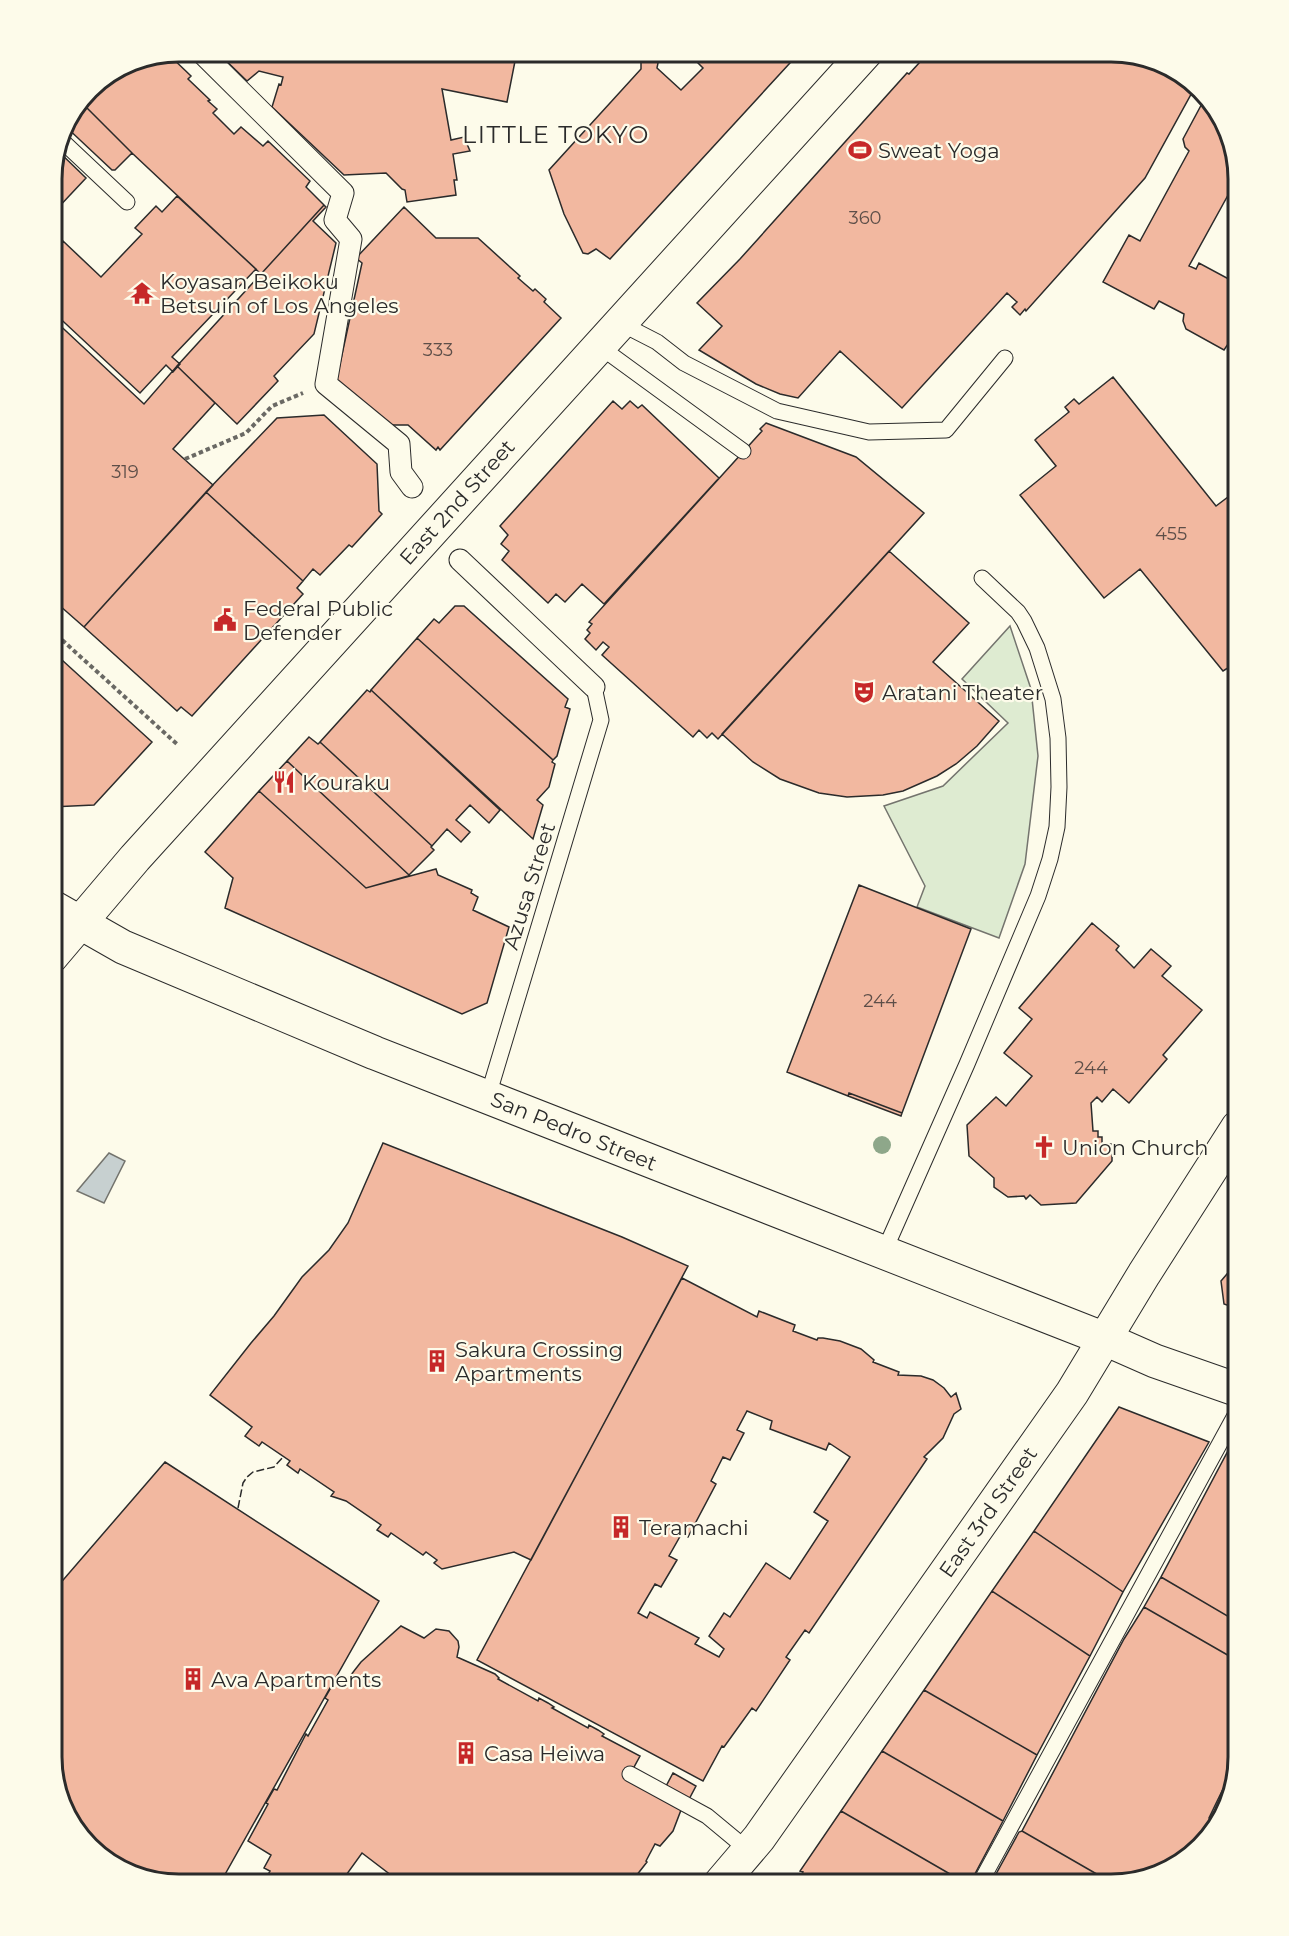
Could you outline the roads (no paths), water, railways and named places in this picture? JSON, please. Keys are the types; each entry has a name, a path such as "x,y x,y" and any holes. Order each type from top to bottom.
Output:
{"main road":[{"name":"East 2nd Street","path":"62,944 135,858 857,62"},
{"name":"San Pedro Street","path":"62,912 123,947 375,1053 883,1254 1105,1339 1155,1361 1228,1387"},
{"name":"East 3rd Street","path":"732,1874 1066,1402 1228,1143"}],"street":[{"path":"211,62 343,193 335,220 351,239 326,384 399,444 401,472 412,487"},
{"path":"460,560 594,687"}],"lane":[{"path":"66,145 127,202"},
{"path":"610,334 657,342 684,363 777,411 869,432 946,430 1005,358"},
{"path":"610,334 743,451"},
{"path":"883,1254 1038,896 1050,859 1057,826 1059,768 1053,699 1037,648 1024,621 1018,612 982,578"},
{"name":"Azusa Street","path":"488,1096 601,720 594,687"},
{"path":"985,1874 1228,1428"},
{"path":"630,1774 707,1816 748,1850"}],"place":[{"name":"Sweat Yoga","path":"860,150"},
{"name":"Koyasan Beikoku Betsuin of Los Angeles","path":"142,293"},
{"name":"Federal Public Defender","path":"225,620"},
{"name":"Aratani Theater","path":"864,692"},
{"name":"Kouraku","path":"284,782"},
{"name":"Union Church","path":"1044,1147"},
{"name":"Sakura Crossing Apartments","path":"437,1361"},
{"name":"Teramachi","path":"621,1527"},
{"name":"Ava Apartments","path":"193,1679"},
{"name":"Casa Heiwa","path":"466,1753"}],"district":[{"name":"LITTLE TOKYO","path":"556,134"}]}
